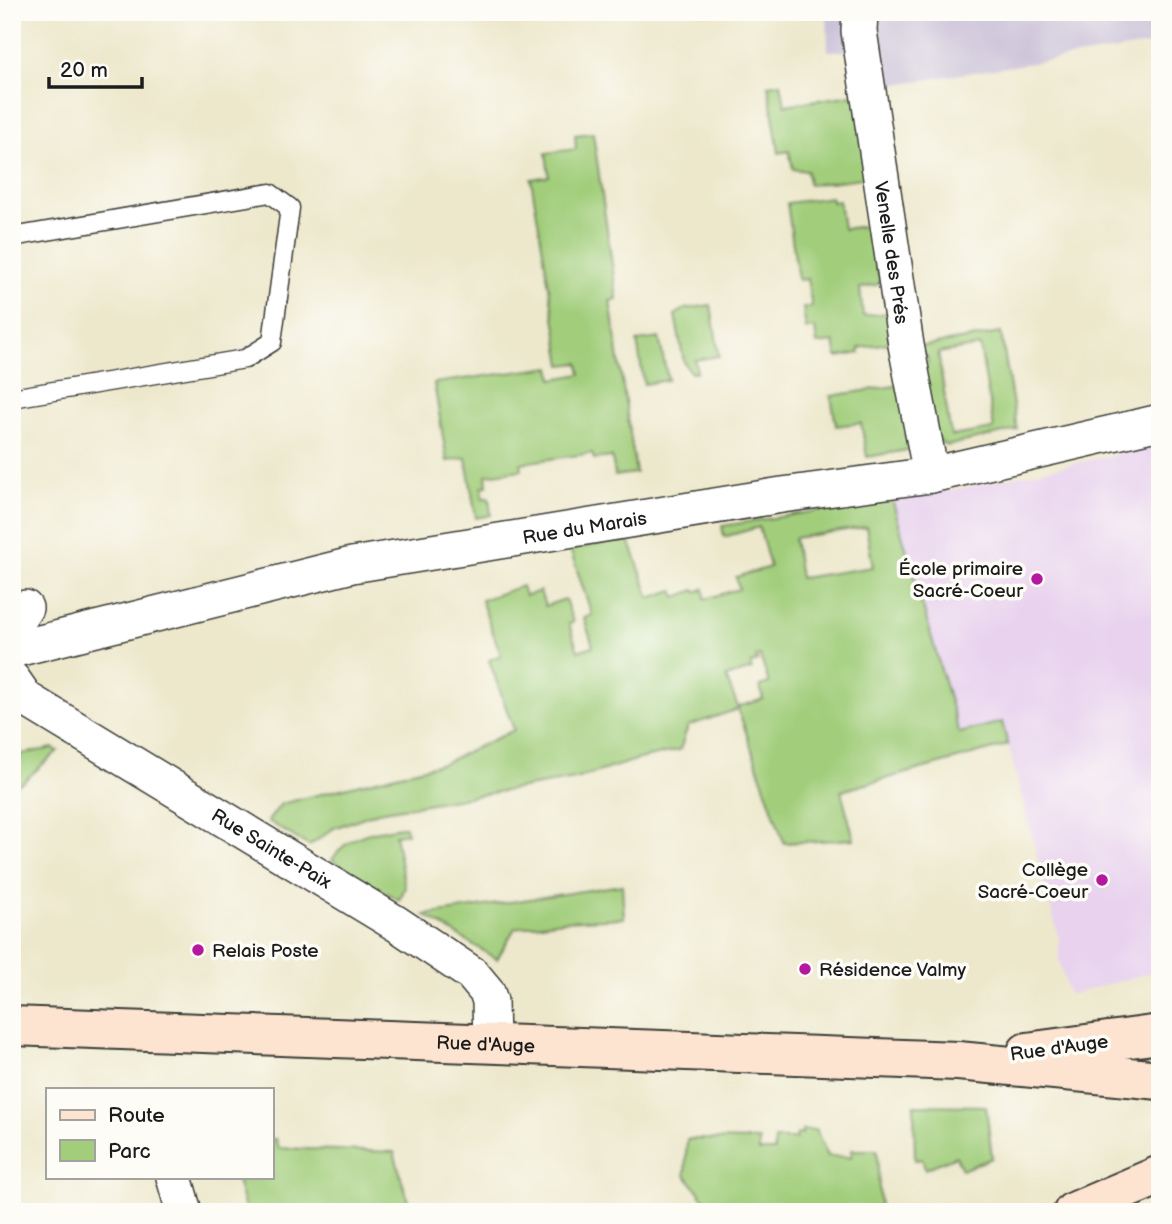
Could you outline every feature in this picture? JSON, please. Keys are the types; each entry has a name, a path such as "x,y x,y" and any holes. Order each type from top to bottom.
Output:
{"main road":[{"name":"Rue d'Auge","path":"12,1026 958,1061 1160,1080"},
{"name":"Rue d'Auge","path":"958,1061 1160,1034"},
{"path":"1073,1212 1160,1175"}],"street":[{"name":"Venelle des Prés","path":"860,21 906,345 932,475"},
{"name":"Rue du Marais","path":"12,650 352,565 782,495 932,475 1160,422"},
{"name":"Rue Sainte-Paix","path":"12,679 26,699 397,924 472,974 487,992 490,1001 491,1044"},
{"path":"174,1178 184,1212"}],"lane":[{"path":"12,237 270,193 290,208 272,342 245,359 12,398"}],"shaded area":[{"path":"827,12 1160,12 1160,43 878,87 872,51 828,51"},
{"path":"1160,445 1160,970 1069,995 1059,960 1059,939 1002,722 959,733 892,499 954,490"}],"green space":[{"path":"781,83 785,105 859,94 870,177 809,185 807,171 793,169 789,151 779,153 768,85"},
{"path":"593,133 617,299 610,301 636,473 615,476 612,457 594,459 592,453 521,463 522,470 486,475 487,486 482,487 483,498 489,498 491,515 476,518 466,458 447,461 434,383 551,367 553,379 581,374 579,363 562,365 531,179 549,176 546,153 576,149 575,135"},
{"path":"831,197 832,202 839,201 843,229 872,225 880,284 860,288 863,316 888,313 893,342 859,348 860,353 837,357 834,342 817,344 815,328 806,329 803,308 812,307 807,279 798,280 787,203"},
{"path":"711,305 719,356 695,360 697,372 691,373 684,362 675,315 685,309"},
{"path":"1001,333 1017,430 946,446 935,437 921,364 928,363 927,356 920,356 918,347","holes":["980,346 994,429 951,436 938,353"]},
{"path":"659,338 668,380 644,384 637,341"},
{"path":"901,385 913,449 867,457 861,423 836,426 831,396"},
{"path":"892,499 959,733 1002,722 1008,745 841,791 854,839 784,843 738,709 688,726 680,750 639,759 575,779 378,812 334,828 309,846 268,821 281,804 444,763 514,730 489,660 501,655 481,600 522,586 525,596 540,591 545,606 565,599 573,622 569,624 578,651 593,646 584,618 592,615 570,549 629,540 650,598 673,590 676,597 704,589 705,599 739,589 736,577 770,567 759,527 724,537 722,526","holes":["866,527 873,567 800,578 794,538","760,656 769,683 760,686 763,699 738,707 726,677 752,669 750,664 758,661 756,657"]},
{"path":"53,748 58,751 23,782 12,786 12,756"},
{"path":"405,827 407,833 395,835 405,888 399,900 332,860 345,844 354,839 372,832"},
{"path":"622,885 624,918 562,921 515,928 497,959 425,915"},
{"path":"914,1105 986,1106 992,1158 962,1170 956,1156 925,1169 922,1159 915,1160"},
{"path":"802,1130 816,1130 827,1156 851,1157 852,1150 877,1150 880,1207 873,1208 873,1212 715,1212 685,1175 687,1139 759,1140 759,1151 774,1151 775,1139 796,1139 797,1134 802,1134"},
{"path":"273,1139 276,1139 278,1148 394,1152 411,1212 246,1212 236,1178 273,1178"}],"place":[{"name":"École primaire Sacré-Coeur","path":"1037,579"},
{"name":"Collège Sacré-Coeur","path":"1102,880"},
{"name":"Relais Poste","path":"198,950"},
{"name":"Résidence Valmy","path":"805,969"}]}
